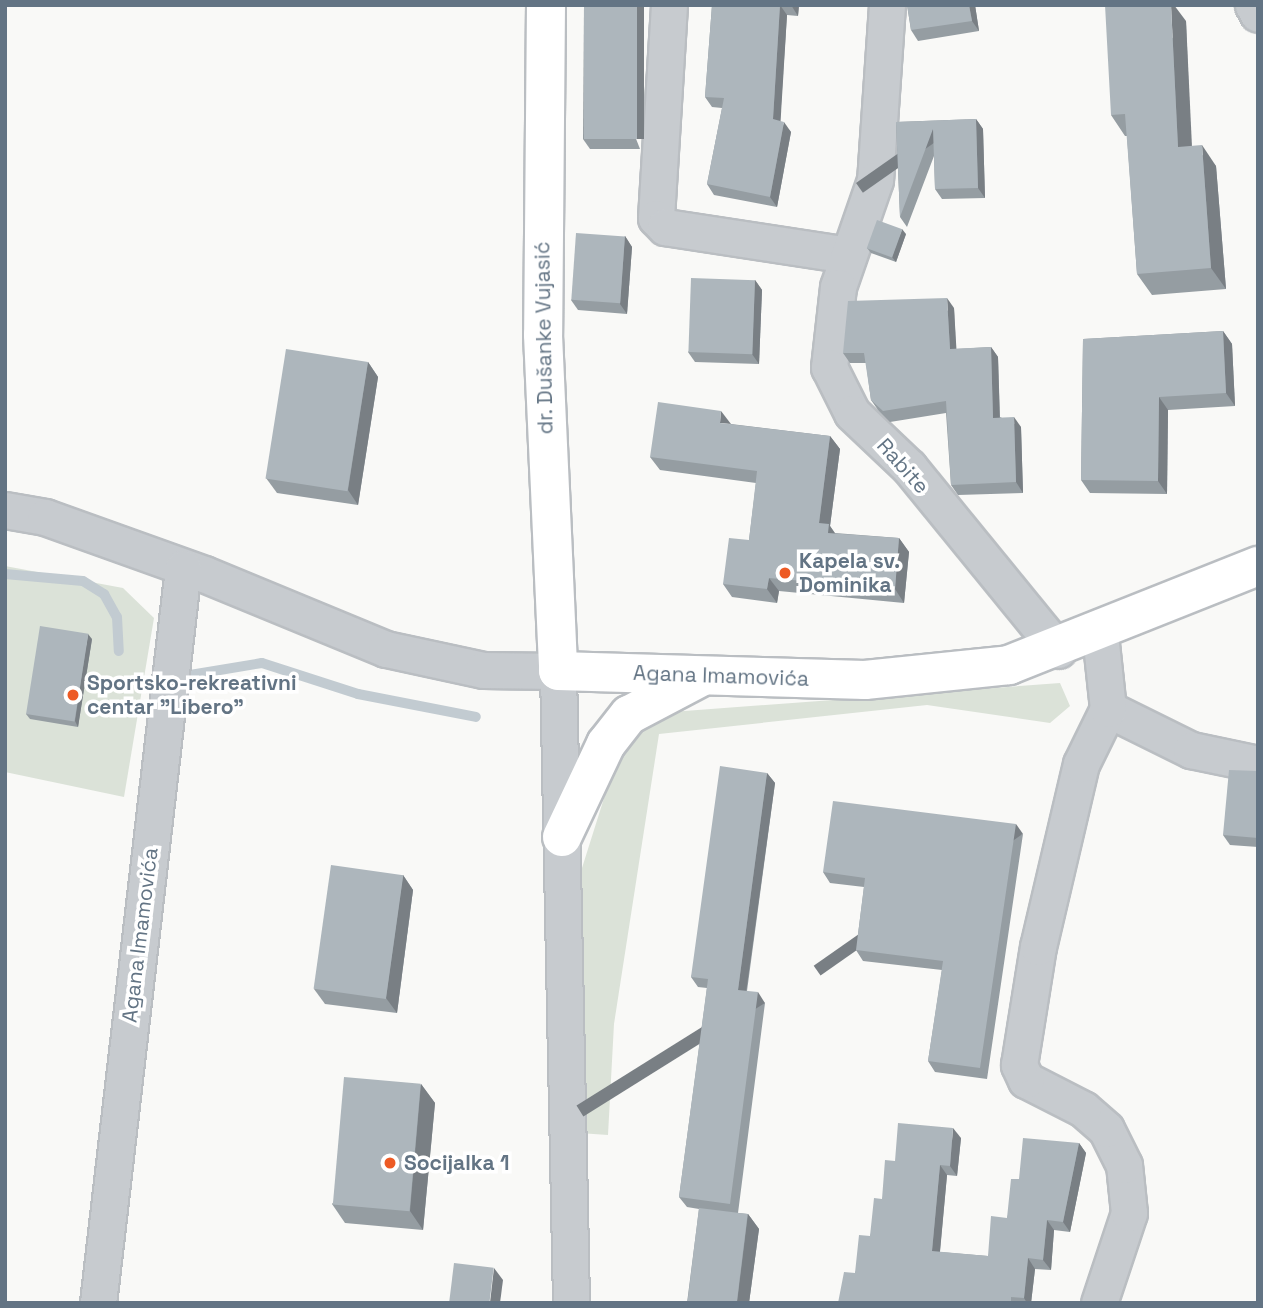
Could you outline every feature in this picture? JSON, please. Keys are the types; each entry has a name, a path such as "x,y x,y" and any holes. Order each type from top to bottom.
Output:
{"main road":[{"name":"dr. Dušanke Vujasić","path":"546,5 543,335 558,671"},
{"name":"Agana Imamovića","path":"558,671 904,678 1009,665 1100,634 1258,566"},
{"path":"562,838 606,744 629,715 705,675"}],"street":[{"path":"669,5 656,218 665,227 848,255"},
{"name":"Rabite","path":"887,5 875,180 838,287 829,367 852,413 909,467 1058,650"},
{"path":"1252,5 1258,14"},
{"name":"Agana Imamovića","path":"5,510 45,517 183,568 386,649 483,670 558,671"},
{"name":"Agana Imamovića","path":"98,1303 183,568"},
{"path":"1099,1303 1129,1213 1124,1165 1105,1129 1083,1108 1026,1080 1019,1065 1038,947 1081,764 1108,709 1100,634"},
{"path":"558,671 571,1303"},
{"path":"1108,709 1191,750 1258,764"}],"shaded area":[{"name":"Sportsko-rekreativni centar \"Libero\"","path":"5,566 123,588 154,618 124,797 5,772"},
{"path":"1060,683 1070,706 1050,723 927,705 659,734 614,1024 608,1135 579,1133 582,868 617,757 643,727 671,712"}],"building":[{"path":"584,5 637,5 637,139 584,139"},
{"path":"712,5 780,5 773,119 784,122 770,197 707,184 724,98 705,97"},
{"path":"907,5 969,5 972,21 911,30"},
{"path":"1105,5 1171,5 1178,147 1202,145 1211,268 1137,274 1125,114 1111,115"},
{"path":"976,119 978,188 935,189 933,129 900,217 896,122"},
{"path":"877,220 902,229 892,257 867,248"},
{"path":"576,233 625,236 620,303 571,300"},
{"path":"691,278 755,280 752,354 688,352"},
{"path":"947,298 950,349 991,347 993,418 1014,417 1016,482 951,485 946,401 883,411 871,400 864,353 843,353 848,301"},
{"path":"1223,331 1226,393 1159,397 1158,481 1081,480 1083,339"},
{"path":"286,349 368,362 347,491 266,478"},
{"path":"658,402 721,411 720,423 830,436 819,523 829,524 828,533 899,538 895,589 769,578 767,589 723,584 729,538 749,540 757,471 650,457"},
{"path":"40,626 88,634 74,722 26,714"},
{"path":"720,766 767,773 738,990 758,992 730,1204 679,1197 708,979 691,977"},
{"path":"1229,770 1258,771 1258,838 1223,835"},
{"path":"833,801 1016,824 980,1068 928,1061 943,961 856,950 865,878 823,872"},
{"path":"331,865 403,875 386,999 314,989"},
{"name":"Socijalka 1","path":"344,1077 421,1084 410,1211 333,1205"},
{"path":"898,1123 953,1128 950,1166 940,1165 932,1251 988,1256 991,1216 1007,1218 1011,1179 1019,1179 1023,1138 1079,1143 1063,1222 1047,1220 1043,1260 1028,1258 1024,1298 1011,1297 1011,1303 838,1303 844,1272 855,1273 859,1235 870,1236 874,1198 882,1199 885,1160 895,1161"},
{"path":"699,1208 748,1214 737,1303 687,1303"},
{"path":"454,1263 494,1268 489,1303 449,1303"}],"waterway":[{"path":"5,574 83,581 104,594 117,617 119,651"},
{"path":"178,677 262,663 358,694 476,717"}],"place":[{"name":"Kapela sv. Dominika","path":"785,573"},
{"name":"Sportsko-rekreativni centar \"Libero\"","path":"73,695"},
{"name":"Socijalka 1","path":"390,1163"}]}
